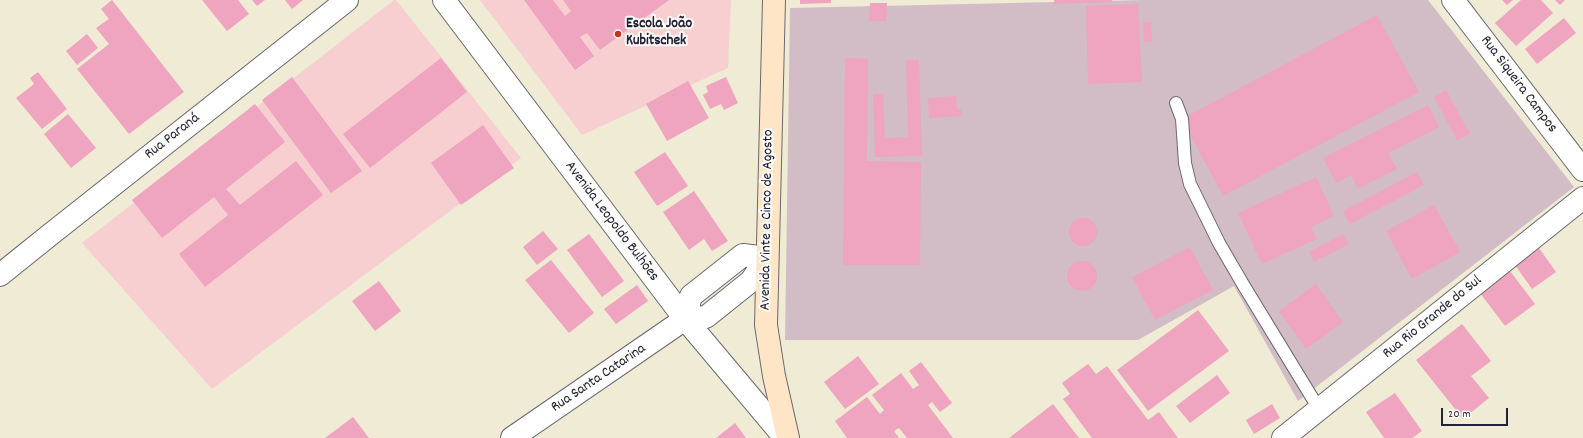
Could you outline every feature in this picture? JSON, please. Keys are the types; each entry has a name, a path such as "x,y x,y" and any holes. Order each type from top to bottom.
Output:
{"main road":[{"name":"Avenida Vinte e Cinco de Agosto","path":"774,0 766,325 774,376 788,438"}],"street":[{"name":"Rua Paraná","path":"0,275 347,0"},
{"name":"Avenida Leopoldo Bulhões","path":"444,0 685,320 785,438"},
{"name":"Rua Siqueira Campos","path":"1453,0 1583,170"},
{"name":"Rua Rio Grande do Sul","path":"1283,438 1583,198"},
{"name":"Rua Santa Catarina","path":"512,438 685,320 706,316 751,281 767,258"}],"lane":[{"path":"1176,103 1182,119 1185,163 1190,184 1244,286 1319,409"}],"shaded area":[{"path":"394,0 396,0 521,158 212,389 82,243"},
{"name":"Escola João Kubitschek","path":"480,0 731,0 728,68 582,135"},
{"path":"1144,0 1428,0 1574,187 1298,401 1234,286 1138,340 785,340 790,8"}],"building":[{"path":"112,0 184,92 129,134 77,69 109,44 96,28 109,19 101,9"},
{"path":"202,0 238,0 249,14 227,31"},
{"path":"252,0 265,0 257,6"},
{"path":"285,0 303,0 292,9"},
{"path":"524,0 553,0 565,16 571,11 563,0 669,0 600,50 587,33 580,37 594,56 575,70"},
{"path":"800,0 831,0 831,3 800,4"},
{"path":"1054,0 1112,0 1112,2 1054,4"},
{"path":"1502,0 1513,0 1507,5"},
{"path":"1521,0 1541,0 1553,13 1516,46 1495,23"},
{"path":"1555,0 1565,0 1560,5"},
{"path":"870,3 887,3 886,21 869,21"},
{"path":"1138,4 1142,82 1088,84 1086,6"},
{"path":"1377,15 1419,92 1223,196 1182,119"},
{"path":"1564,18 1576,33 1537,64 1525,49"},
{"path":"1143,22 1151,22 1152,42 1144,42"},
{"path":"87,34 98,48 77,65 66,51"},
{"path":"441,58 467,92 370,168 343,134"},
{"path":"845,58 868,59 867,161 921,162 920,265 843,265"},
{"path":"906,60 919,60 922,156 875,157 873,94 883,94 885,138 908,137"},
{"path":"38,72 67,109 42,129 16,98 34,84 30,78"},
{"path":"292,77 362,171 331,193 262,100"},
{"path":"726,77 738,103 724,110 721,104 710,109 703,95 708,92 706,86"},
{"path":"688,81 709,118 667,141 646,104"},
{"path":"1446,90 1470,134 1457,140 1434,97"},
{"path":"956,96 957,109 961,109 962,116 929,118 928,98"},
{"path":"255,104 285,142 226,189 240,205 296,161 323,195 205,287 179,254 228,215 214,197 162,238 132,200"},
{"path":"1428,105 1439,127 1388,153 1397,169 1358,189 1351,175 1336,183 1323,158"},
{"path":"68,114 96,148 71,168 44,134"},
{"path":"483,125 514,168 461,205 431,163"},
{"path":"665,152 688,186 657,206 634,172"},
{"path":"1417,172 1424,185 1350,224 1343,211"},
{"path":"1316,177 1334,216 1311,227 1317,239 1262,264 1238,213"},
{"path":"694,191 728,241 712,251 704,239 689,250 663,212"},
{"path":"1434,205 1460,252 1412,279 1386,231"},
{"path":"1083,218 1093,222 1097,232 1093,242 1083,246 1073,242 1069,232 1073,222"},
{"path":"543,231 558,249 537,265 523,247"},
{"path":"589,234 624,281 602,297 567,250"},
{"path":"1343,234 1349,244 1314,262 1309,252"},
{"path":"1190,247 1213,290 1155,320 1132,277"},
{"path":"1539,248 1556,272 1532,289 1515,265"},
{"path":"551,260 594,313 569,333 525,280"},
{"path":"1082,261 1093,265 1097,276 1093,287 1082,291 1071,287 1067,276 1071,265"},
{"path":"1510,271 1535,304 1505,326 1480,293"},
{"path":"379,281 401,311 375,331 352,301"},
{"path":"1316,284 1343,322 1306,349 1279,311"},
{"path":"637,285 648,301 616,324 604,309"},
{"path":"1198,310 1229,351 1148,411 1117,370"},
{"path":"1462,324 1491,361 1471,376 1489,398 1463,419 1416,360"},
{"path":"858,356 879,384 845,409 824,382"},
{"path":"921,362 952,403 940,412 932,402 928,405 953,438 907,438 899,428 894,431 899,438 847,438 835,421 867,397 880,414 884,410 872,395 901,373 913,389 919,385 909,371"},
{"path":"1088,364 1096,374 1107,366 1148,420 1159,412 1178,438 1092,438 1063,399 1070,394 1062,383"},
{"path":"1217,375 1230,393 1190,423 1176,406"},
{"path":"1395,393 1422,431 1412,438 1384,438 1366,412"},
{"path":"1053,404 1079,438 1009,438"},
{"path":"1272,404 1280,418 1254,434 1246,420"},
{"path":"353,417 369,438 325,438"},
{"path":"735,423 746,438 716,438"}],"place":[{"name":"Escola João Kubitschek","path":"618,34"}]}
